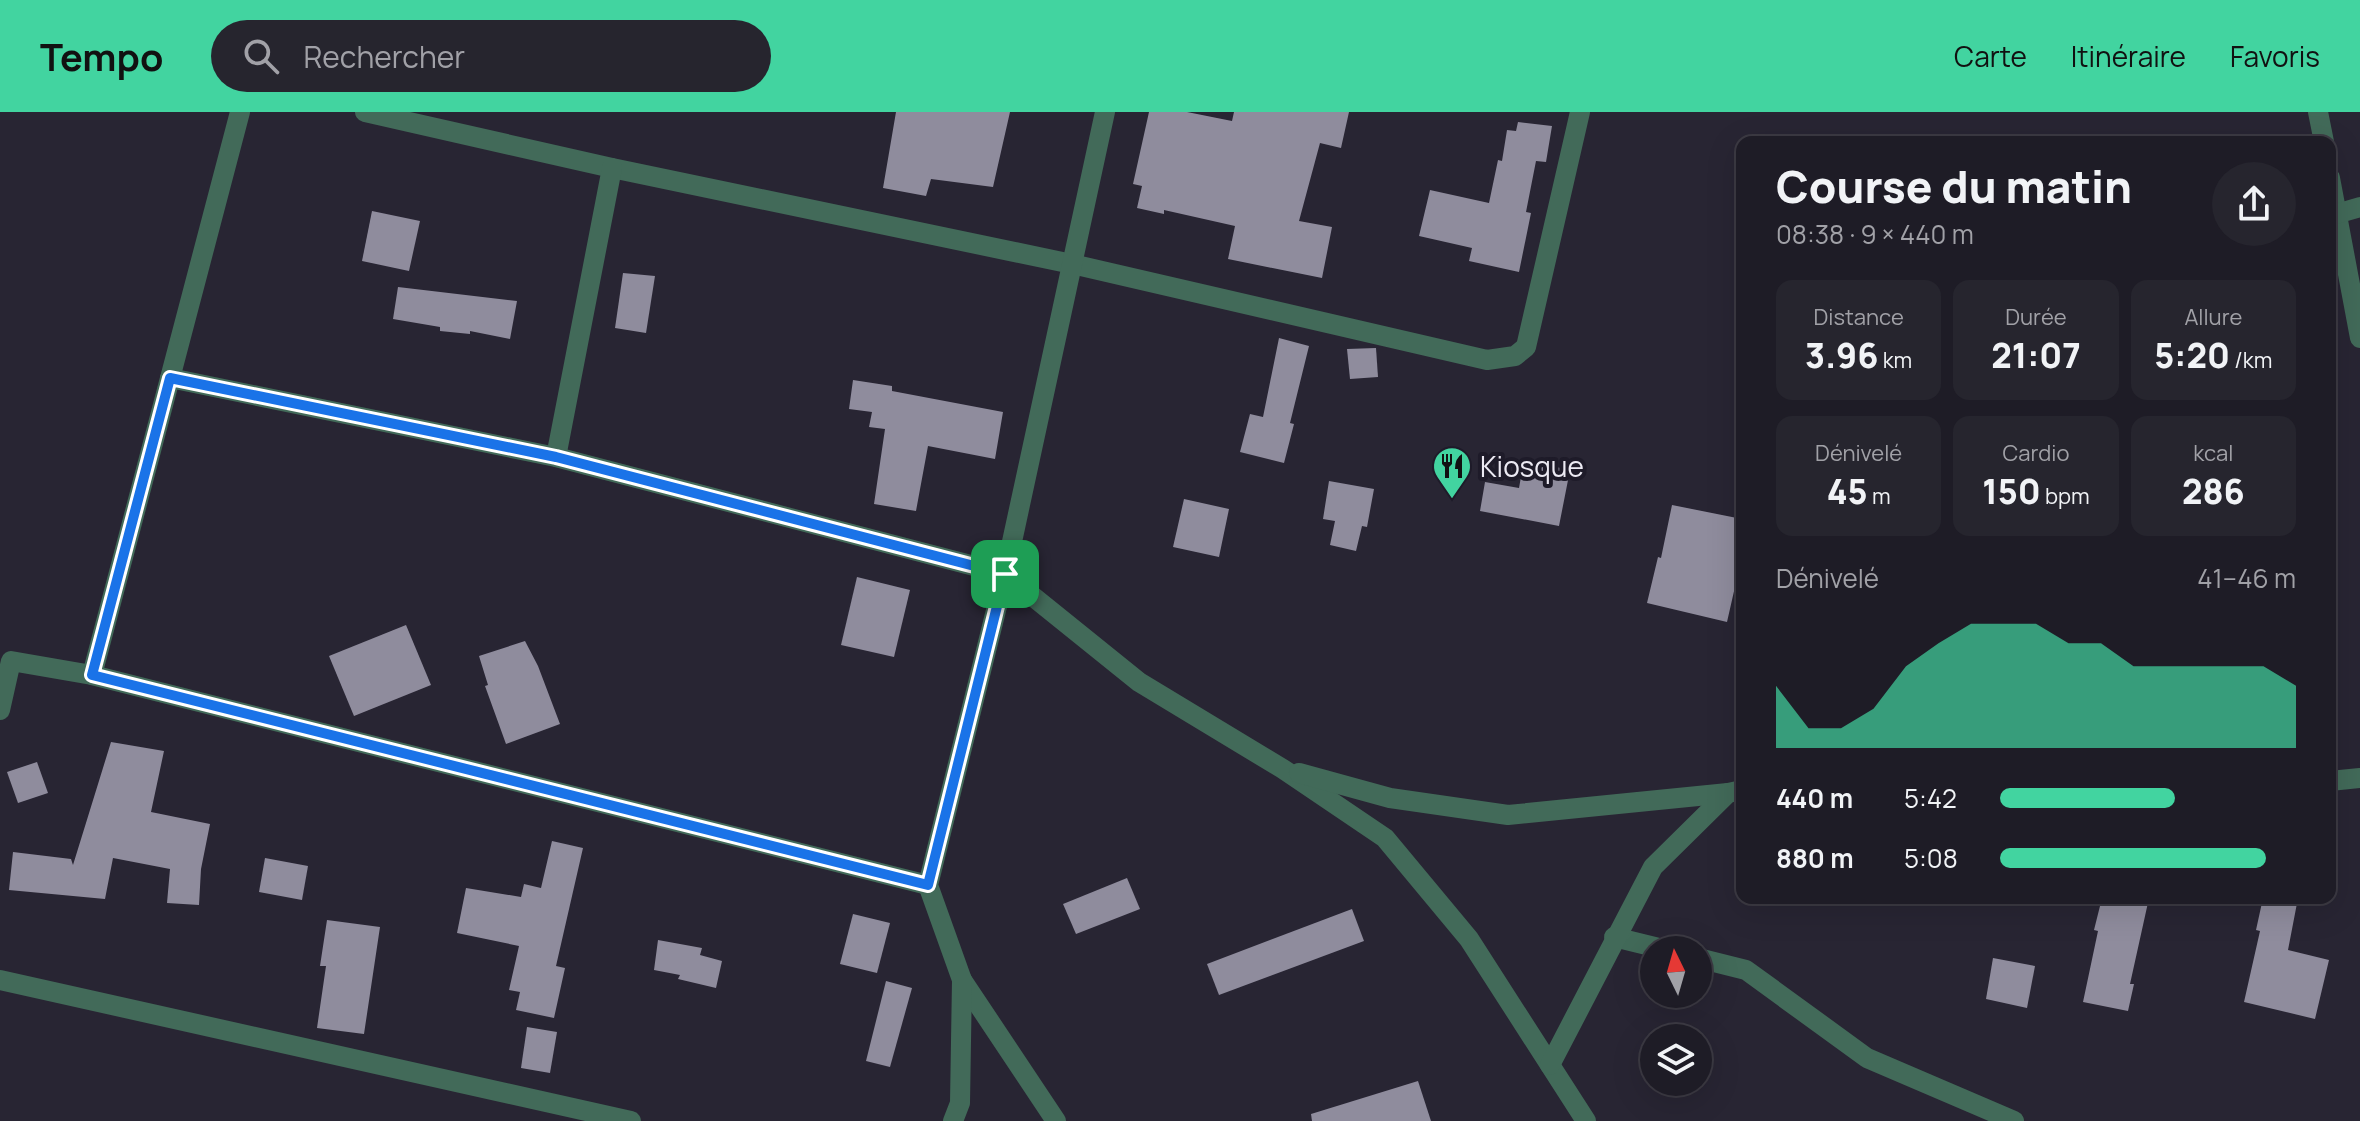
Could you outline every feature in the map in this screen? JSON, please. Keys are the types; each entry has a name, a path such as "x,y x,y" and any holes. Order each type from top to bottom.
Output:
{"street":[{"path":"92,675 240,112"},
{"path":"365,112 612,168 1072,264 1487,360 1515,356 1526,347 1580,112"},
{"path":"1056,1121 962,980 928,885 1005,574 1105,112"},
{"path":"2318,112 2323,136"},
{"path":"556,457 612,168"},
{"path":"2360,207 2336,214 2360,338"},
{"path":"170,378 556,457 1005,574 1139,682 1283,769 1385,838 1469,939 1586,1121"},
{"path":"0,710 11,661 92,675 928,885"},
{"path":"1283,769 1390,798 1508,815 1735,791"},
{"path":"2336,780 2360,778"},
{"path":"1550,1065 1653,867 1735,791"},
{"path":"1614,937 1640,943"},
{"path":"1712,962 1746,970 1867,1058 2014,1121"},
{"path":"0,980 631,1121"},
{"path":"953,1121 960,1103 962,980"}],"building":[{"path":"896,112 1010,112 993,187 931,179 926,196 883,188"},
{"path":"1149,112 1187,112 1232,121 1234,112 1349,112 1341,148 1320,143 1299,221 1332,227 1322,278 1228,259 1235,226 1164,210 1164,214 1137,208 1142,186 1133,184"},
{"path":"1518,122 1552,126 1546,162 1536,161 1526,212 1531,213 1519,272 1469,261 1472,248 1419,236 1430,190 1489,203 1498,160 1502,161 1507,130 1516,131"},
{"path":"372,211 420,221 409,271 362,261"},
{"path":"623,273 655,276 646,333 615,328"},
{"path":"398,287 517,301 510,339 470,331 470,334 440,331 440,327 393,319"},
{"path":"1279,338 1309,346 1290,423 1294,424 1284,463 1240,452 1250,414 1263,417"},
{"path":"1376,348 1378,377 1350,379 1347,349"},
{"path":"853,380 892,386 892,391 1003,412 995,459 928,446 916,511 874,504 885,429 869,427 872,412 849,409"},
{"path":"1524,460 1570,470 1559,526 1480,511 1485,482 1519,488"},
{"path":"1329,481 1374,489 1367,527 1362,526 1356,551 1330,545 1335,521 1323,519"},
{"path":"1184,499 1229,509 1219,557 1173,547"},
{"path":"1672,505 1736,518 1736,582 1727,622 1647,603 1658,557 1661,558"},
{"path":"857,577 910,590 894,657 841,645"},
{"path":"406,625 431,685 354,716 329,656"},
{"path":"525,641 560,724 506,744 485,686 488,685 479,656"},
{"path":"111,742 164,751 151,812 210,824 201,869 199,905 167,903 170,869 113,858 105,899 9,890 13,852 71,859 73,865"},
{"path":"37,762 48,793 18,803 7,772"},
{"path":"552,841 583,848 556,966 565,968 554,1018 516,1010 520,992 509,990 519,946 457,933 466,888 521,897 524,884 541,888"},
{"path":"265,858 308,866 302,900 259,892"},
{"path":"1127,878 1140,909 1076,934 1063,904"},
{"path":"2100,904 2148,904 2130,984 2134,984 2128,1011 2083,1002 2098,931 2094,930"},
{"path":"2262,904 2297,904 2288,950 2329,960 2315,1019 2244,1002 2260,931 2256,930"},
{"path":"1352,909 1364,941 1219,995 1207,964"},
{"path":"853,914 890,923 877,973 840,964"},
{"path":"327,920 380,927 364,1034 317,1028 326,966 320,966"},
{"path":"658,940 702,948 700,955 722,961 716,988 678,979 680,975 654,970"},
{"path":"1993,958 2035,966 2027,1008 1986,999"},
{"path":"886,981 912,988 890,1067 866,1061"},
{"path":"527,1027 557,1032 550,1073 521,1068"},
{"path":"1418,1081 1431,1121 1312,1121 1311,1114"}],"place":[{"name":"Kiosque","path":"1452,500"}],"route":[{"path":"170,378 556,457 1005,574 928,885 92,675 170,378"}]}
